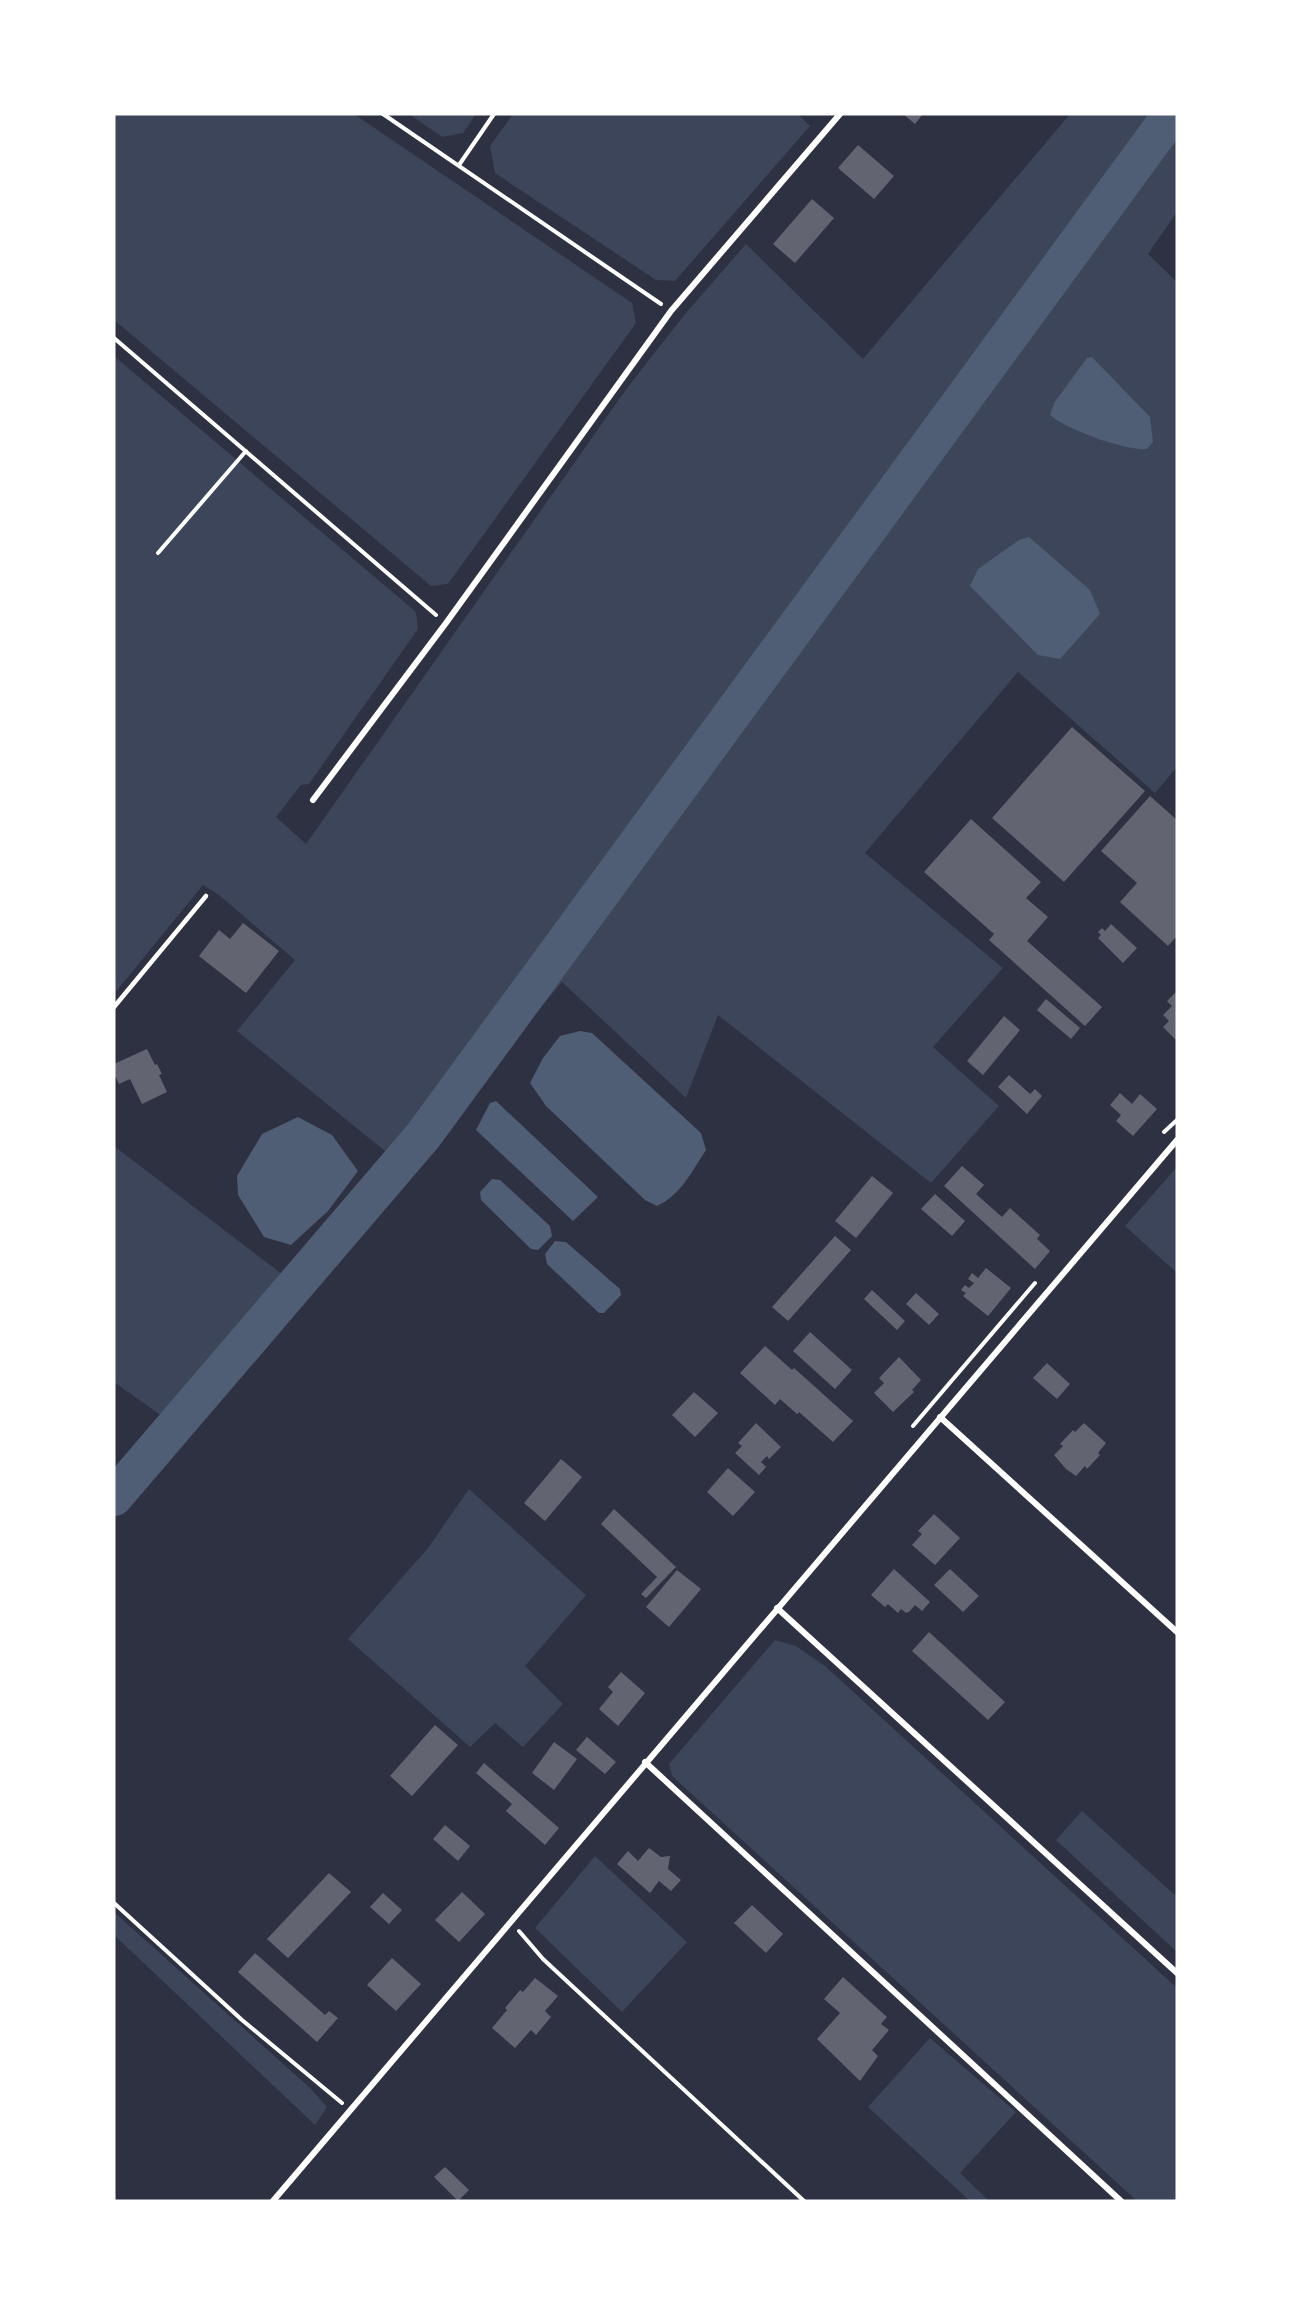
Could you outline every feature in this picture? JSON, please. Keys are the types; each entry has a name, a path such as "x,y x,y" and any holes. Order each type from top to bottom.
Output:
{"street":[{"path":"314,800 446,623 671,311 840,114"},
{"path":"273,2201 1177,1140"},
{"path":"940,1417 1177,1632"},
{"path":"777,1608 1177,1973"},
{"path":"645,1762 1121,2201"}],"lane":[{"path":"114,1007 206,896"}],"path":[{"path":"383,114 671,311"},
{"path":"458,166 494,114"},
{"path":"114,338 446,623"},
{"path":"158,554 246,451"},
{"path":"114,1903 242,2020 353,2109"},
{"path":"511,1922 543,1959 804,2201"}],"shaded area":[{"path":"114,114 354,114 632,303 636,323 448,584 431,586 114,320"},
{"path":"409,114 476,114 463,133 442,137"},
{"path":"513,114 798,114 810,126 675,281 656,280 495,173 490,146"},
{"path":"1070,114 1177,114 1177,212 1148,254 1177,282 1177,767 1155,793 1018,672 865,853 1003,968 933,1047 999,1106 931,1183 718,1015 686,1098 562,982 422,1151 114,1512 114,1480 166,1419 114,1382 114,1146 286,1277 391,1156 237,1031 295,960 219,895 203,885 114,994 114,356 416,612 418,629 309,784 301,785 276,817 306,844 627,388 685,314 746,244 863,359"},
{"path":"1092,357 1150,417 1153,442 1147,449 1125,447 1097,438 1069,427 1050,415 1054,403 1087,358"},
{"path":"1029,537 1090,590 1100,614 1060,659 1038,655 970,586 978,569 1019,540"},
{"path":"580,1031 592,1033 701,1133 706,1150 691,1174 673,1196 657,1206 645,1200 546,1106 530,1083 543,1058 560,1036"},
{"path":"496,1101 598,1197 573,1221 476,1130 490,1103"},
{"path":"298,1117 332,1135 358,1171 328,1211 291,1245 264,1237 238,1195 237,1176 262,1134"},
{"path":"1177,1167 1177,1273 1125,1226"},
{"path":"492,1179 500,1180 550,1226 552,1236 538,1250 531,1249 481,1200 480,1192"},
{"path":"555,1241 566,1242 620,1289 621,1295 604,1313 599,1313 547,1264 545,1254"},
{"path":"469,1489 586,1595 525,1666 563,1704 523,1747 495,1723 470,1747 348,1639 428,1548"},
{"path":"775,1640 796,1646 825,1666 1177,1988 1177,2201 1137,2201 672,1776 669,1764"},
{"path":"1082,1811 1177,1897 1177,1952 1056,1840"},
{"path":"595,1856 687,1942 622,2012 535,1928"},
{"path":"114,1912 309,2087 327,2107 315,2125 114,1935"},
{"path":"930,2038 1016,2112 960,2173 989,2201 970,2201 868,2107"}],"building":[{"path":"903,114 923,114 915,124"},
{"path":"858,145 894,176 874,199 838,168"},
{"path":"812,199 834,218 795,263 773,244"},
{"path":"1072,727 1145,791 1064,882 992,818"},
{"path":"1150,796 1177,820 1177,936 1168,946 1120,902 1137,883 1101,851"},
{"path":"971,819 1041,882 1026,898 1048,917 1027,941 1102,1007 1085,1026 989,940 994,934 924,872"},
{"path":"243,923 279,951 246,993 199,956 219,930 230,939"},
{"path":"1111,924 1137,948 1123,963 1098,938 1101,935 1098,932 1102,928 1105,931"},
{"path":"1177,991 1177,1041 1163,1027 1169,1021 1163,1015 1172,1006 1167,1001"},
{"path":"1046,999 1080,1028 1071,1039 1037,1010"},
{"path":"1004,1016 1020,1030 983,1075 967,1061"},
{"path":"147,1049 162,1074 159,1075 167,1092 142,1104 130,1079 119,1084 114,1073 114,1064"},
{"path":"1009,1075 1030,1094 1035,1089 1042,1096 1027,1114 998,1087"},
{"path":"1120,1093 1132,1104 1140,1094 1157,1109 1133,1136 1116,1121 1121,1115 1110,1105"},
{"path":"962,1166 984,1185 976,1194 1002,1217 1010,1208 1040,1235 1037,1239 1050,1251 1035,1269 944,1186"},
{"path":"872,1176 893,1193 856,1238 835,1221"},
{"path":"935,1194 965,1221 952,1236 921,1209"},
{"path":"835,1236 851,1250 788,1321 772,1307"},
{"path":"986,1268 1011,1288 988,1316 963,1296 966,1293 961,1290 965,1285 969,1288 974,1283 968,1279 972,1273 978,1278"},
{"path":"872,1290 905,1321 897,1330 864,1299"},
{"path":"916,1293 939,1314 929,1325 906,1304"},
{"path":"810,1332 852,1370 835,1389 793,1351"},
{"path":"765,1346 792,1370 794,1368 853,1421 833,1442 799,1412 797,1414 780,1399 775,1405 740,1373"},
{"path":"899,1357 921,1380 912,1390 914,1392 893,1412 874,1393 884,1383 879,1378"},
{"path":"1047,1363 1070,1384 1057,1399 1033,1378"},
{"path":"694,1392 718,1413 695,1437 672,1415"},
{"path":"756,1423 781,1447 769,1459 767,1456 761,1462 766,1467 759,1475 735,1453 742,1446 738,1443"},
{"path":"1084,1423 1106,1443 1098,1453 1100,1455 1087,1469 1085,1466 1076,1476 1066,1469 1054,1455 1063,1446 1060,1444 1073,1430 1075,1432"},
{"path":"561,1459 582,1477 545,1521 524,1503"},
{"path":"728,1468 755,1492 733,1516 707,1492"},
{"path":"614,1509 676,1567 646,1598 641,1594 657,1577 601,1524"},
{"path":"934,1514 960,1538 935,1565 912,1545 922,1534 918,1531"},
{"path":"894,1569 930,1602 922,1611 915,1605 906,1613 901,1609 898,1613 888,1604 885,1607 871,1595"},
{"path":"950,1569 979,1596 963,1612 934,1585"},
{"path":"677,1570 701,1589 669,1627 646,1607"},
{"path":"929,1632 1005,1702 988,1720 912,1651"},
{"path":"621,1672 645,1693 618,1726 599,1709 613,1692 608,1687"},
{"path":"435,1725 458,1745 412,1796 390,1776"},
{"path":"587,1737 616,1762 605,1774 576,1750"},
{"path":"554,1742 577,1759 554,1790 532,1773"},
{"path":"484,1763 559,1828 545,1845 506,1811 512,1804 476,1773"},
{"path":"445,1825 470,1846 458,1861 433,1839"},
{"path":"649,1848 661,1857 670,1856 668,1869 681,1880 671,1891 659,1881 650,1893 617,1864 628,1851 638,1861"},
{"path":"329,1873 351,1892 288,1958 267,1939"},
{"path":"462,1892 485,1914 459,1942 435,1920"},
{"path":"383,1893 402,1910 389,1924 370,1907"},
{"path":"752,1905 783,1934 766,1953 734,1923"},
{"path":"255,1953 325,2015 329,2011 338,2018 317,2042 238,1972"},
{"path":"392,1958 421,1984 396,2011 367,1985"},
{"path":"843,1977 887,2017 881,2024 889,2030 872,2050 878,2056 860,2081 817,2039 840,2013 824,1999"},
{"path":"535,1978 558,1996 545,2011 551,2017 536,2035 531,2030 515,2048 492,2028 520,1990 523,1992"},
{"path":"445,2167 469,2190 458,2201 434,2177"}],"waterway":[{"path":"114,1497 423,1136 1172,114"}]}
